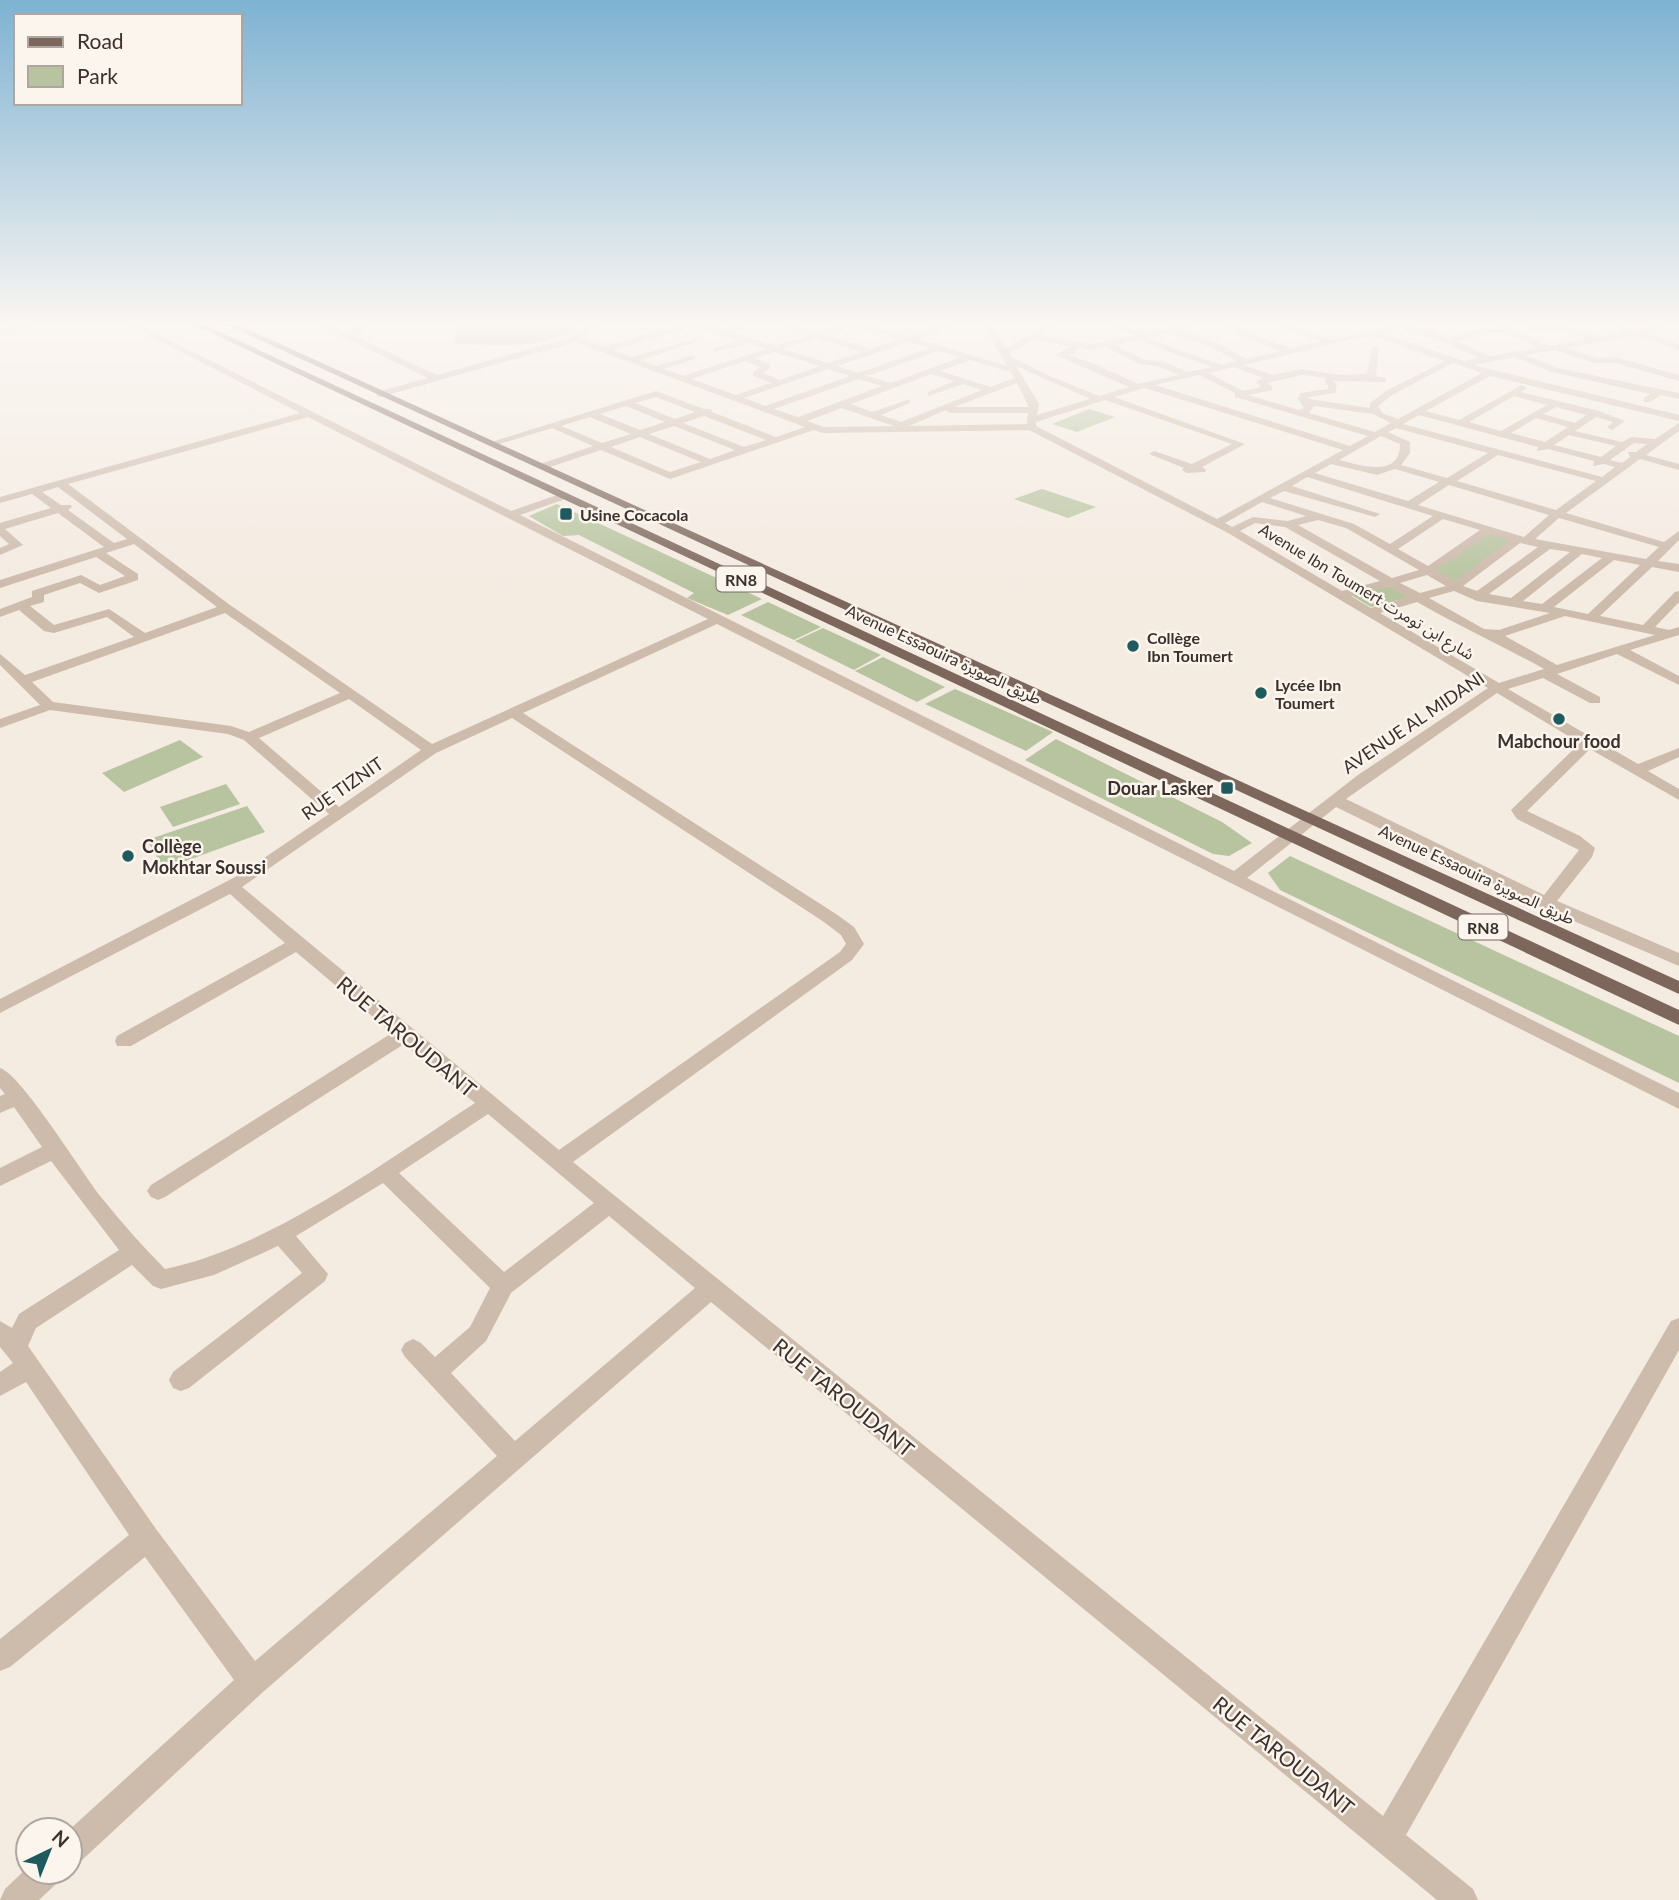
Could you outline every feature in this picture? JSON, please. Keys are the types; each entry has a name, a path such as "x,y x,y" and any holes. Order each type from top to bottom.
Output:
{"main road":[{"name":"Avenue Essaouira طريق الصويرة","path":"384,412 1679,1018"},
{"name":"Avenue Essaouira طريق الصويرة","path":"421,412 1679,988"}],"street":[{"path":"301,412 1679,1102"},
{"path":"493,443 593,412"},
{"path":"649,412 745,451"},
{"path":"544,466 706,412 776,440"},
{"path":"772,412 831,431 904,428 1051,412"},
{"path":"797,421 821,412"},
{"path":"863,412 904,428"},
{"path":"873,415 881,412"},
{"path":"904,428 906,422 932,412"},
{"path":"968,412 1032,415 1051,412"},
{"path":"1143,412 1240,444 1193,466 1167,459"},
{"path":"1229,412 1350,449"},
{"path":"1296,412 1405,442 1405,453 1395,467"},
{"path":"1282,428 1306,412"},
{"path":"1376,412 1380,417 1398,424 1603,480"},
{"path":"1217,523 1418,412 1623,466"},
{"path":"1461,423 1481,412"},
{"path":"1503,434 1540,412"},
{"path":"1591,412 1620,421 1612,427"},
{"path":"1654,412 1679,418"},
{"path":"589,413 712,463"},
{"path":"1525,460 1596,413"},
{"path":"0,500 306,414"},
{"name":"Avenue Ibn Toumert شارع ابن تومرت","path":"1032,415 1679,795"},
{"path":"1534,415 1577,426 1612,427 1658,441"},
{"path":"552,425 667,476 813,427"},
{"path":"1577,426 1637,456 1679,467"},
{"path":"1370,612 1454,587 1679,426"},
{"path":"1583,475 1634,440 1658,441"},
{"path":"1410,505 1496,452"},
{"path":"1331,461 1377,472 1395,467 1667,546"},
{"path":"1307,474 1522,540 1679,568"},
{"path":"60,483 226,608 431,750"},
{"path":"1283,487 1375,514"},
{"path":"33,491 113,548"},
{"path":"509,515 564,496"},
{"path":"1262,499 1350,526 1426,572 1477,597 1674,633"},
{"path":"1350,526 1395,501"},
{"path":"0,552 17,545 3,526 83,502"},
{"path":"1389,550 1442,515"},
{"path":"1232,531 1253,520 1288,524 1319,516"},
{"path":"1288,524 1481,633 1493,635 1595,701"},
{"path":"1341,595 1426,572 1488,530"},
{"path":"1591,618 1679,534"},
{"path":"0,584 136,540"},
{"path":"1477,597 1548,545"},
{"path":"0,612 40,599 36,594 81,579 99,589 134,577 98,552"},
{"path":"1512,603 1578,552"},
{"path":"1545,609 1611,557"},
{"path":"1646,629 1679,595"},
{"path":"21,605 48,628 109,613 142,636"},
{"path":"24,680 226,608"},
{"path":"1493,635 1564,612"},
{"name":"RUE TIZNIT","path":"0,1007 232,887 431,750 716,620"},
{"name":"AVENUE AL MIDANI","path":"1234,880 1310,818 1496,688 1674,633"},
{"path":"1619,650 1679,681"},
{"path":"1,660 49,706"},
{"path":"249,737 349,694"},
{"path":"0,724 49,706 231,730 249,737 338,814"},
{"path":"512,712 830,918 848,931 855,944 846,956 559,1161"},
{"path":"1547,903 1586,854 1587,848 1574,839 1522,816 1518,810 1588,743"},
{"path":"1637,770 1679,752"},
{"path":"1335,800 1547,903 1679,960"},
{"name":"RUE TAROUDANT","path":"232,887 609,1204 1462,1900"},
{"path":"124,1041 297,944"},
{"path":"158,1191 405,1034"},
{"path":"0,1075 9,1100 55,1150 133,1253 161,1279 226,1263 281,1235 385,1172 488,1104"},
{"path":"0,1178 55,1150"},
{"path":"385,1172 503,1286"},
{"path":"435,1372 478,1334 503,1286 609,1204"},
{"path":"181,1380 317,1274 281,1235"},
{"path":"0,1385 27,1321 133,1253"},
{"path":"84,1837 253,1682 711,1288"},
{"path":"1387,1838 1679,1328"},
{"path":"15,1349 253,1682"},
{"path":"413,1350 513,1457"},
{"path":"0,1657 148,1538"},
{"path":"16,1900 31,1886"}],"green space":[{"path":"1082,412 1098,412 1115,417 1077,432 1052,424"},
{"path":"1042,489 1096,507 1068,518 1014,499"},
{"path":"557,504 762,599 728,615 687,598 694,593 579,535 563,536 529,516"},
{"path":"1490,532 1517,540 1451,584 1430,572"},
{"path":"1389,586 1410,597 1371,607 1351,595"},
{"path":"768,602 821,627 794,640 741,615"},
{"path":"823,628 881,655 854,670 795,641"},
{"path":"883,657 945,687 917,702 855,671"},
{"path":"955,689 1053,732 1026,751 925,704"},
{"path":"1056,739 1222,822 1252,843 1229,856 1213,854 1025,760"},
{"path":"180,740 203,757 124,792 102,773"},
{"path":"226,784 240,804 173,827 160,807"},
{"path":"247,806 265,832 164,869 147,840"},
{"path":"1290,856 1679,1036 1679,1083 1280,890 1268,873"}],"place":[{"name":"Usine Cocacola","path":"566,514"},
{"name":"Collège Ibn Toumert","path":"1133,646"},
{"name":"Lycée Ibn Toumert","path":"1261,693"},
{"name":"Mabchour food","path":"1559,719"},
{"name":"Douar Lasker","path":"1227,788"},
{"name":"Collège Mokhtar Soussi","path":"128,856"}]}
